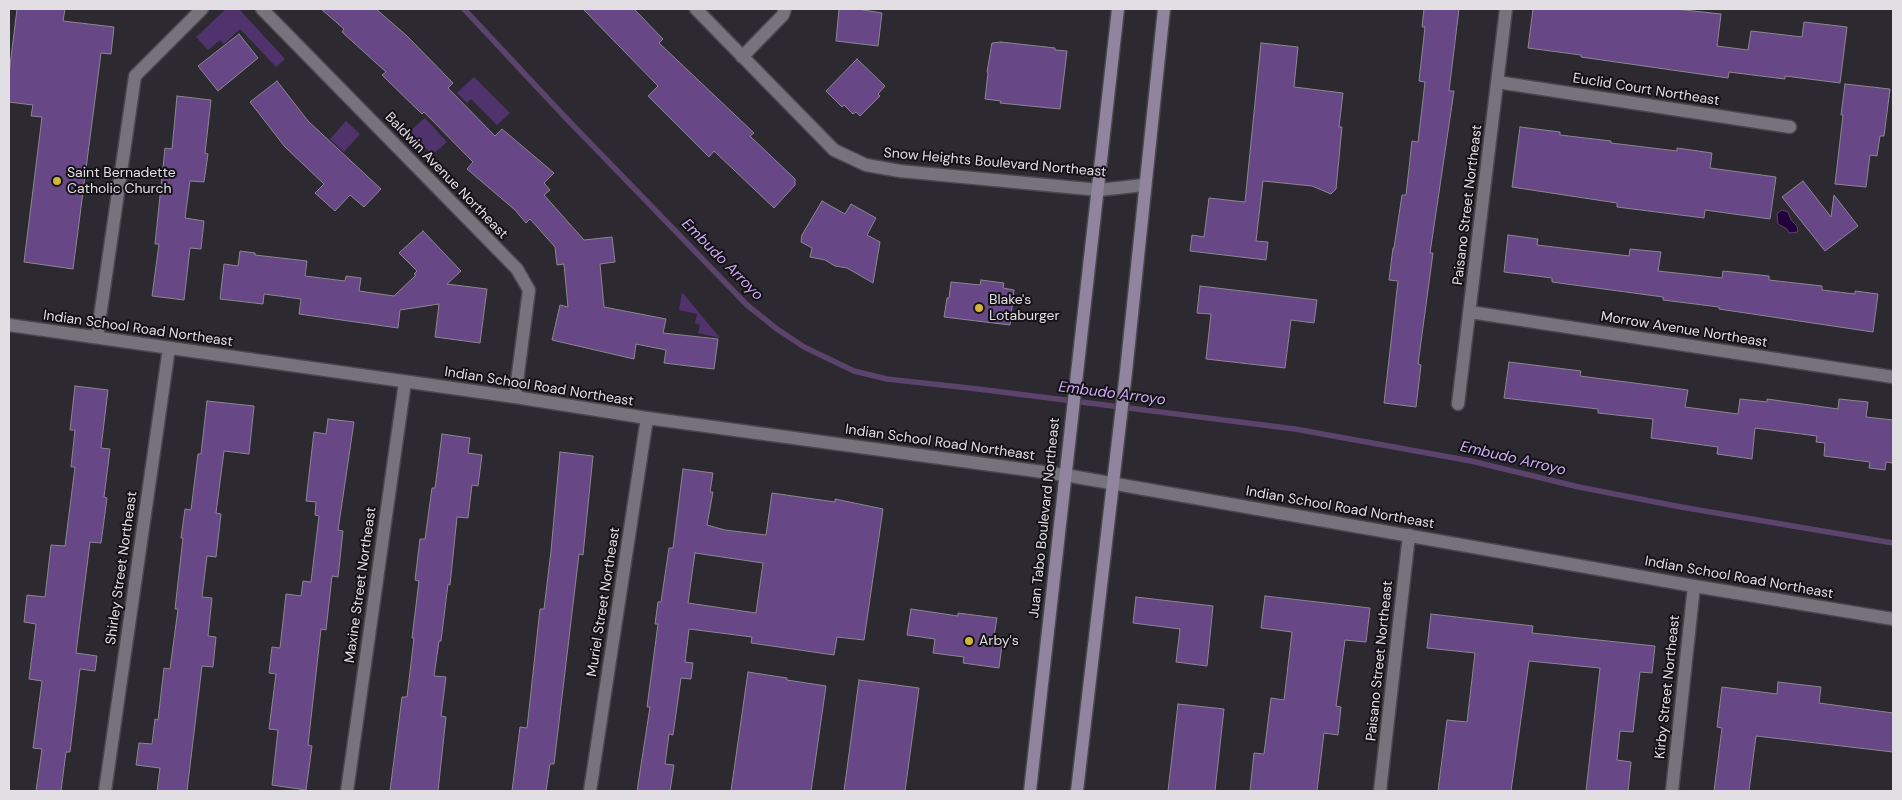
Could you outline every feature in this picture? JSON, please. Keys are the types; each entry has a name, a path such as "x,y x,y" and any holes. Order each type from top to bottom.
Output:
{"main road":[{"name":"Juan Tabo Boulevard Northeast","path":"1030,791 1118,9"},
{"path":"1076,791 1126,372 1144,185 1164,9"}],"street":[{"path":"98,338 135,76 202,9"},
{"name":"Baldwin Avenue Northeast","path":"262,9 517,269 528,290 515,397"},
{"name":"Snow Heights Boulevard Northeast","path":"696,9 834,150 866,164 900,171 1099,190 1144,185"},
{"path":"742,57 783,15 785,9"},
{"name":"Paisano Street Northeast","path":"1458,404 1506,9"},
{"name":"Euclid Court Northeast","path":"1497,82 1790,127"},
{"name":"Morrow Avenue Northeast","path":"1470,312 1893,378"},
{"name":"Indian School Road Northeast","path":"9,325 515,397 647,418 1065,475 1694,586 1893,619"},
{"name":"Shirley Street Northeast","path":"105,791 169,348"},
{"name":"Maxine Street Northeast","path":"346,791 405,382"},
{"name":"Muriel Street Northeast","path":"590,791 647,418"},
{"name":"Paisano Street Northeast","path":"1380,791 1409,535"},
{"name":"Kirby Street Northeast","path":"1672,791 1694,586"}],"shaded area":[{"path":"226,9 239,9 285,59 276,67 240,29 224,44 220,40 208,50 196,37"},
{"path":"474,77 510,113 497,125 471,99 467,103 457,93"},
{"path":"425,118 447,142 432,155 410,131"},
{"path":"346,121 360,134 344,152 330,139"},
{"path":"1782,210 1788,212 1791,220 1797,226 1798,232 1789,233 1787,229 1778,224 1777,214"},
{"path":"682,292 720,338 698,333 700,325 695,323 697,314 679,310"}],"building":[{"path":"17,9 65,9 63,21 114,27 111,54 101,53 73,269 24,262 42,117 31,116 33,105 9,102 9,74"},
{"path":"321,9 376,9 407,36 453,83 448,88 495,136 502,129 554,173 544,183 550,190 544,195 584,240 612,237 615,262 600,264 604,307 666,319 663,333 718,339 714,369 664,363 666,350 636,344 634,359 552,340 560,305 568,307 564,264 557,265 555,247 530,219 526,223 515,210 467,169 473,162 424,112 422,114 382,75 386,72 342,32 344,29"},
{"path":"583,9 634,9 663,39 659,43 754,133 750,136 795,179 795,185 774,208 714,151 709,157 648,96 658,86"},
{"path":"839,9 857,9 882,13 878,46 836,41"},
{"path":"1424,9 1459,9 1449,91 1454,91 1430,253 1433,253 1418,364 1421,365 1416,407 1384,403 1398,281 1389,280 1393,248 1402,195 1406,195 1412,141 1418,142 1425,82 1419,81 1425,27 1422,27"},
{"path":"1533,9 1675,9 1721,14 1717,46 1748,50 1751,31 1802,37 1804,22 1847,27 1840,83 1785,76 1785,79 1729,72 1728,78 1528,48"},
{"path":"239,34 258,58 218,91 198,66"},
{"path":"1001,42 1067,51 1060,109 1000,103 1001,101 985,99 992,43"},
{"path":"1261,43 1298,47 1294,87 1343,93 1339,127 1342,127 1336,189 1331,194 1312,186 1263,181 1256,241 1268,242 1266,260 1190,251 1192,235 1204,237 1209,198 1245,202"},
{"path":"857,59 885,86 878,94 880,96 860,116 856,112 853,114 844,105 842,107 826,91"},
{"path":"277,81 308,121 381,189 364,207 350,195 335,211 315,193 324,184 285,147 250,102"},
{"path":"1845,84 1890,89 1884,136 1880,136 1877,156 1870,155 1866,187 1835,184"},
{"path":"177,96 211,100 205,153 208,154 204,182 190,181 185,218 204,221 201,249 190,248 184,300 152,296 159,244 155,244 165,148 172,149"},
{"path":"1520,127 1560,132 1560,135 1611,141 1611,143 1677,151 1677,148 1712,153 1710,168 1776,177 1770,219 1705,210 1704,218 1617,207 1617,203 1512,187"},
{"path":"1803,181 1831,217 1834,195 1858,226 1825,251 1782,197"},
{"path":"822,201 845,214 851,204 876,218 867,235 880,242 873,283 847,268 835,266 825,260 810,257 812,248 801,242 802,235"},
{"path":"423,231 461,271 447,284 487,289 480,343 435,337 439,304 400,310 398,328 299,314 301,299 264,294 263,304 220,299 224,264 238,266 240,251 255,253 255,255 307,261 305,276 345,281 346,276 361,278 359,291 394,296 416,275 414,274 417,271 399,253"},
{"path":"1508,235 1538,239 1537,245 1629,256 1630,249 1661,252 1658,271 1722,278 1723,271 1769,276 1769,280 1822,286 1822,290 1855,294 1855,291 1878,294 1873,332 1719,309 1719,307 1663,300 1663,297 1552,282 1552,278 1504,272"},
{"name":"Blake's Lotaburger","path":"981,280 1004,283 1003,288 1014,290 1010,325 944,317 951,282 980,285"},
{"path":"1200,286 1317,300 1314,323 1291,320 1285,368 1206,359 1211,314 1197,313"},
{"path":"1509,362 1581,371 1580,376 1688,390 1685,407 1738,414 1740,399 1767,402 1767,399 1838,409 1839,399 1868,402 1866,417 1893,420 1893,463 1886,462 1885,470 1869,468 1870,462 1824,456 1825,443 1816,442 1817,436 1755,428 1752,459 1717,454 1718,447 1651,438 1653,419 1598,413 1598,409 1504,398"},
{"path":"75,386 108,390 101,448 110,449 104,497 107,498 101,543 90,542 76,653 97,656 95,671 80,669 70,752 66,752 61,791 36,791 42,749 33,748 42,681 29,679 36,624 24,622 27,595 45,597 51,545 65,546 75,467 71,467 75,430 70,430"},
{"path":"207,401 254,406 249,454 224,451 216,513 221,514 216,557 207,556 202,597 212,598 208,636 216,637 213,667 202,666 187,791 157,791 160,768 136,765 139,743 152,744 155,719 158,720 164,668 170,669 178,609 175,609 185,509 191,510 198,454 201,454"},
{"path":"328,419 354,422 338,530 343,531 338,577 332,576 326,630 321,629 308,745 312,746 306,790 272,785 278,730 269,729 276,674 269,673 272,647 280,648 286,594 301,596 303,581 311,582 319,516 315,515 316,502 306,501 314,432 326,434"},
{"path":"442,434 470,438 468,453 482,455 478,486 472,485 468,518 457,517 450,585 448,584 441,641 439,641 434,676 446,677 441,716 446,717 438,791 390,791 402,697 407,697 419,581 415,580 420,539 425,539 432,488 435,488"},
{"path":"560,452 593,456 583,555 579,554 554,764 550,764 546,791 512,791 520,727 527,728 540,609 544,609"},
{"path":"683,469 713,473 710,492 713,492 707,525 725,530 766,535 772,493 835,502 835,499 883,509 864,640 837,637 834,655 751,643 752,637 689,629 685,662 693,663 691,679 681,678 673,735 669,734 665,764 674,765 670,791 637,791 650,707 647,707 658,624 655,624 658,602 661,602 669,548 673,548","holes":["695,553 763,563 756,613 688,603"]},
{"path":"1265,596 1370,608 1366,642 1345,640 1336,706 1341,707 1338,735 1324,733 1317,791 1250,791 1254,753 1264,754 1271,698 1284,700 1292,632 1261,628"},
{"path":"1136,597 1213,606 1207,666 1176,662 1180,629 1133,623"},
{"name":"Arby's","path":"911,609 958,616 958,613 997,618 994,636 1003,637 999,668 963,663 964,657 933,653 935,639 907,635"},
{"path":"1431,614 1533,626 1532,633 1655,646 1652,673 1640,672 1633,732 1620,731 1617,760 1631,762 1628,791 1586,791 1600,668 1529,661 1511,791 1438,791 1447,720 1467,722 1475,653 1427,648"},
{"path":"748,672 826,686 811,791 731,791"},
{"path":"859,680 919,688 905,791 844,791"},
{"path":"1778,682 1821,687 1819,703 1893,713 1893,752 1756,736 1749,791 1714,791 1722,728 1717,727 1722,687 1777,694"},
{"path":"1178,704 1224,709 1215,791 1168,791"}],"waterway":[{"name":"Embudo Arroyo","path":"464,9 564,116 747,305 777,329 804,347 854,371 887,379 1295,429 1471,461 1579,487 1681,507 1893,543"}],"place":[{"name":"Saint Bernadette Catholic Church","path":"57,181"},
{"name":"Blake's Lotaburger","path":"979,308"},
{"name":"Arby's","path":"969,641"}]}
